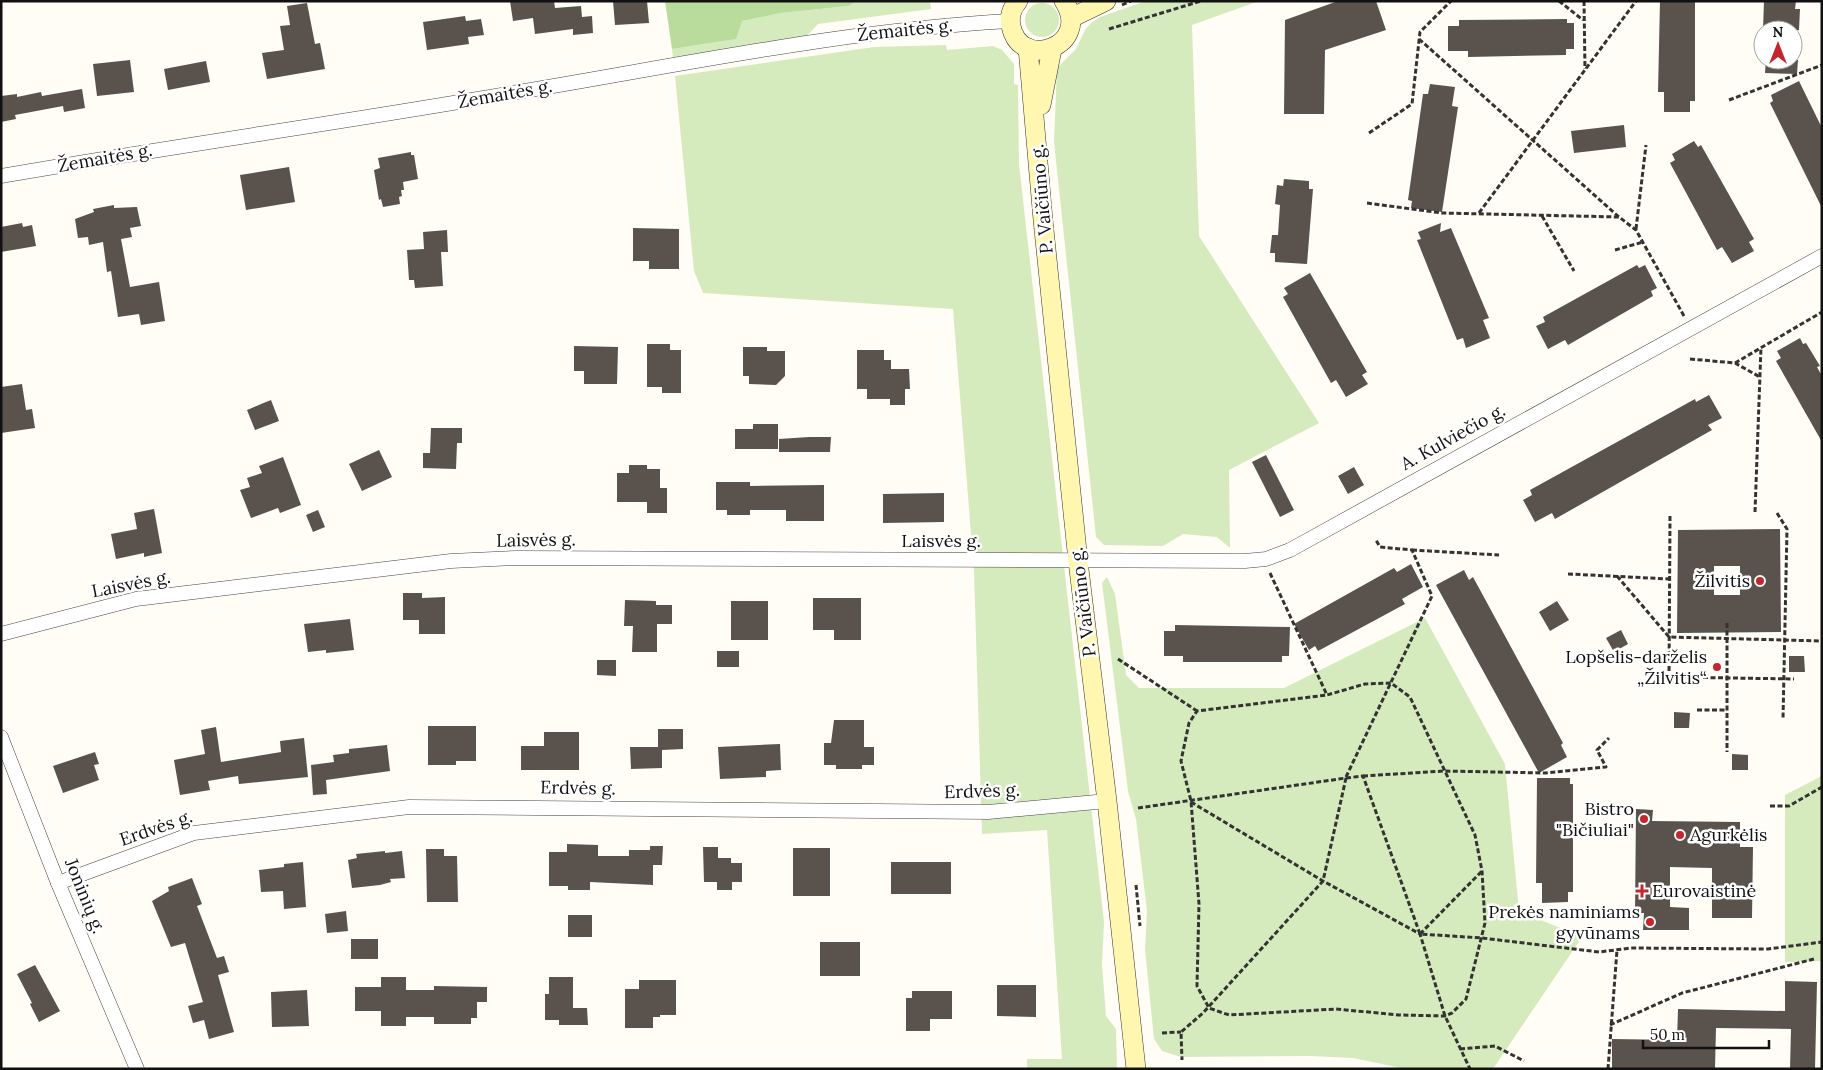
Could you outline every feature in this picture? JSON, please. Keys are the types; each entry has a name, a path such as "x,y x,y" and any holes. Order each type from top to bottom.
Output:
{"main road":[{"path":"1018,1 1013,6 1010,21 1012,32 1018,42 1028,48 1040,51 1052,49 1062,42 1069,31 1067,10 1106,1"},
{"name":"P. Vaičiūno g.","path":"1028,48 1043,220 1078,561 1107,801 1136,1069"},
{"name":"P. Vaičiūno g.","path":"1037,134 1052,49"}],"street":[{"name":"Žemaitės g.","path":"1,176 166,147 462,102 868,33 976,22 1010,21"},
{"name":"A. Kulviečio g.","path":"1078,561 1244,561 1266,559 1290,550 1446,462 1822,256"},
{"name":"Laisvės g.","path":"1,634 136,599 451,561 605,558 1078,561"},
{"name":"Joninių g.","path":"1,737 58,883 137,1069"},
{"name":"Erdvės g.","path":"58,883 194,833 409,807 786,808 988,812 1107,801"}],"path":[{"path":"1109,29 1201,1"},
{"path":"1369,133 1412,104 1420,32 1451,1"},
{"path":"1559,1 1583,20"},
{"path":"1584,1 1585,70"},
{"path":"1478,214 1636,1"},
{"path":"1419,38 1619,217 1636,230 1691,328"},
{"path":"1730,100 1822,65"},
{"path":"1636,230 1646,145"},
{"path":"1367,203 1442,213 1619,217"},
{"path":"1542,215 1574,271"},
{"path":"1615,250 1643,242"},
{"path":"1736,363 1822,312"},
{"path":"1755,512 1761,348"},
{"path":"1690,359 1736,363 1760,377"},
{"path":"1777,513 1787,529 1784,719"},
{"path":"1670,516 1669,677 1794,679"},
{"path":"1376,540 1380,547 1499,556"},
{"path":"1162,1033 1181,1032 1209,1008 1324,881 1346,778 1432,596 1412,550"},
{"path":"1268,570 1327,695"},
{"path":"1568,574 1670,578"},
{"path":"1617,576 1669,638 1822,641"},
{"path":"1726,623 1726,752"},
{"path":"1118,660 1197,711 1327,695 1365,684 1391,683 1410,697 1475,835 1482,871 1485,923 1482,938 1466,999 1452,1013 1445,1016 1399,1015 1336,1010 1229,1015 1209,1008 1197,986 1199,904 1191,801 1181,761 1189,723 1197,711"},
{"path":"1697,710 1726,710"},
{"path":"1138,808 1363,776 1444,771 1545,773 1606,766 1597,750 1609,738"},
{"path":"1363,776 1420,934 1445,1016 1470,1069"},
{"path":"1770,806 1790,806 1822,787"},
{"path":"1191,801 1324,881 1420,934 1482,938 1599,952 1630,948 1768,949 1822,942"},
{"path":"1420,934 1482,871"},
{"path":"1608,1069 1617,950"},
{"path":"1610,1025 1682,993 1814,959"},
{"path":"1181,1032 1182,1060"},
{"path":"1460,1049 1495,1046 1524,1061"}],"green space":[{"path":"665,1 856,1 849,6 781,13 742,21 736,39 672,49"},
{"path":"856,1 930,1 931,9 818,24 804,39 673,58 672,49 735,39 741,21 781,13 849,6"},
{"path":"1146,1 1259,1 1192,25 1199,236 1319,423 1229,470 1230,548 1217,537 1183,534 1163,546 1104,545 1096,537 1054,142 1057,68 1076,49 1085,30 1091,23 1100,17"},
{"path":"1042,3 1054,8 1059,20 1054,32 1042,37 1030,32 1025,20 1030,8"},
{"path":"946,45 947,50 993,46 1002,50 1014,64 1014,84 1018,85 1019,164 1104,922 1102,965 1106,1016 1116,1029 1117,1069 1027,1069 1027,1059 1062,1059 1047,830 982,834 974,571 953,309 703,293 694,271 675,76 874,47"},
{"path":"1107,577 1115,594 1126,675 1139,688 1284,688 1425,618 1505,764 1519,911 1582,937 1493,1069 1406,1069 1353,1058 1310,1056 1181,1057 1162,1051 1154,1039 1145,949 1147,911 1136,819 1128,791 1102,583"},
{"path":"1822,776 1822,961 1785,962 1785,795"}],"building":[{"path":"510,1 554,1 555,8 581,6 582,17 592,16 593,33 573,35 573,29 535,34 533,18 513,21"},
{"path":"613,1 647,1 649,23 615,25"},
{"path":"1338,1 1376,1 1386,30 1325,50 1324,114 1284,114 1285,20"},
{"path":"1660,1 1695,1 1695,101 1690,101 1690,112 1664,112 1664,92 1658,92"},
{"path":"1764,1 1796,1 1795,9 1800,9 1799,20 1763,20"},
{"path":"307,3 315,44 320,43 325,69 267,79 262,53 284,50 280,26 290,25 287,6"},
{"path":"465,16 466,21 481,19 484,35 468,37 469,44 427,50 423,22"},
{"path":"1567,19 1567,23 1574,23 1574,49 1566,49 1566,55 1468,57 1468,51 1448,51 1448,26 1459,26 1459,20"},
{"path":"130,60 134,92 97,96 93,64"},
{"path":"206,61 210,82 168,90 164,69"},
{"path":"1765,70 1797,70 1797,74 1765,73"},
{"path":"1799,81 1822,128 1822,208 1770,103 1773,101 1771,95"},
{"path":"1430,84 1455,87 1452,106 1458,107 1442,212 1411,208 1412,201 1408,200 1423,94 1428,94"},
{"path":"82,89 85,108 64,112 63,106 15,115 16,119 1,122 1,96 17,94 17,97 41,92 42,96"},
{"path":"1624,125 1626,147 1574,153 1571,131"},
{"path":"1694,141 1698,147 1701,145 1754,239 1749,242 1754,251 1732,263 1722,247 1717,250 1670,163 1675,160 1672,154"},
{"path":"411,152 411,155 414,155 418,179 403,182 404,190 401,190 402,196 399,197 400,204 383,207 381,199 379,200 374,170 380,168 378,158"},
{"path":"289,167 295,202 246,210 240,175"},
{"path":"1284,179 1309,181 1309,189 1313,189 1307,264 1275,262 1275,253 1270,253 1272,235 1278,235 1280,205 1275,204 1277,185 1283,186"},
{"path":"114,205 114,208 137,207 141,226 130,228 132,237 121,239 130,287 159,282 165,321 141,325 139,314 118,317 111,271 107,272 103,242 89,245 88,237 78,238 75,219 94,212 93,209"},
{"path":"22,223 23,227 32,225 36,246 1,252 1,227"},
{"path":"1441,223 1440,232 1451,228 1489,318 1483,320 1490,338 1466,348 1463,338 1457,340 1417,240 1421,239 1418,232"},
{"path":"633,228 679,229 679,269 649,269 649,261 633,261"},
{"path":"447,230 448,252 441,252 443,286 415,288 414,280 409,280 407,250 424,249 423,232"},
{"path":"1637,265 1639,268 1645,265 1657,288 1651,291 1653,296 1568,345 1565,340 1548,349 1536,326 1545,322 1543,317"},
{"path":"1310,273 1367,372 1362,375 1368,384 1346,397 1336,380 1331,383 1283,297 1288,294 1284,288"},
{"path":"1800,338 1803,344 1806,343 1820,366 1817,367 1822,376 1822,442 1776,361 1781,358 1777,351"},
{"path":"647,344 670,344 670,350 681,350 681,393 662,393 662,387 647,387"},
{"path":"574,346 618,347 617,384 584,384 584,371 574,371"},
{"path":"743,347 767,347 767,351 785,351 785,376 776,385 749,384 749,376 743,376"},
{"path":"857,350 884,350 884,360 891,360 891,369 909,369 910,389 905,389 905,405 890,405 890,399 867,399 867,389 857,389"},
{"path":"22,384 26,410 32,409 35,428 1,433 1,387"},
{"path":"1709,395 1722,418 1708,425 1712,430 1555,519 1552,513 1535,522 1523,500 1532,495 1530,490 1695,399 1696,402"},
{"path":"271,400 279,421 255,430 247,410"},
{"path":"753,424 778,424 778,449 735,449 735,429 753,429"},
{"path":"431,428 462,428 462,443 457,443 456,469 423,468 423,453 430,453"},
{"path":"831,437 830,452 779,452 779,439"},
{"path":"379,450 392,477 362,491 349,464"},
{"path":"1266,455 1294,510 1280,517 1252,462"},
{"path":"283,457 301,505 280,513 278,508 251,518 240,490 250,487 247,478 262,473 259,466"},
{"path":"629,465 647,465 647,469 660,469 660,488 667,488 667,513 647,513 647,502 617,502 617,473 629,473"},
{"path":"1354,467 1364,485 1348,494 1338,476"},
{"path":"716,482 750,482 750,486 824,485 824,521 786,521 786,510 750,510 750,515 727,515 727,510 716,510"},
{"path":"944,493 944,522 883,523 883,494"},
{"path":"154,509 162,553 144,557 144,553 116,559 111,534 137,529 134,513"},
{"path":"318,510 325,527 313,532 306,515"},
{"name":"Žilvitis","path":"1780,529 1781,632 1677,633 1678,530","holes":["1714,566 1740,566 1740,595 1714,595"]},
{"path":"1411,564 1423,587 1402,599 1405,604 1318,651 1315,646 1309,650 1294,624 1394,568 1397,572"},
{"path":"1464,570 1469,580 1473,577 1563,743 1561,745 1567,757 1539,773 1436,585"},
{"path":"403,593 422,593 422,598 445,597 445,634 419,634 419,620 403,620"},
{"path":"813,598 861,598 861,640 834,640 834,630 813,630"},
{"path":"625,600 656,601 656,605 672,605 672,624 657,624 657,652 632,652 633,626 624,626"},
{"path":"731,601 768,601 768,640 731,640"},
{"path":"1557,601 1569,620 1550,631 1539,612"},
{"path":"350,619 354,650 326,653 326,650 308,652 304,624"},
{"path":"1175,625 1290,627 1289,656 1282,656 1282,662 1183,662 1183,656 1164,656 1164,631 1175,631"},
{"path":"1621,630 1628,644 1614,652 1606,638"},
{"path":"717,651 739,651 739,667 717,667"},
{"path":"1789,656 1804,656 1805,672 1789,672"},
{"path":"597,660 616,660 616,676 597,675"},
{"path":"1674,712 1690,713 1689,728 1674,728"},
{"path":"834,720 864,720 864,747 874,747 874,765 862,765 862,769 836,769 836,765 824,765 824,743 831,743"},
{"path":"428,726 476,726 476,761 456,761 456,765 428,765"},
{"path":"216,727 221,762 281,752 280,741 304,738 308,777 239,784 238,776 208,781 210,790 180,795 174,760 205,754 201,730"},
{"path":"658,729 683,729 683,749 662,750 662,768 631,769 630,747 658,747"},
{"path":"544,732 579,732 579,770 521,770 521,746 544,746"},
{"path":"780,744 781,770 766,771 766,777 720,779 718,747"},
{"path":"387,745 390,771 326,780 327,794 313,795 311,765 334,762 333,755 349,753 349,749"},
{"path":"95,752 99,764 94,765 99,780 63,793 53,766"},
{"path":"1732,754 1748,755 1748,770 1732,770"},
{"path":"1537,778 1570,778 1570,784 1573,784 1573,892 1568,892 1568,902 1542,903 1542,883 1536,883"},
{"path":"1636,809 1653,810 1652,821 1740,822 1740,847 1753,847 1752,918 1712,918 1712,868 1670,867 1670,907 1689,908 1689,930 1643,930 1644,913 1635,913"},
{"path":"567,844 598,845 598,856 629,856 629,850 650,850 650,846 663,846 662,865 653,865 653,885 590,882 590,890 568,890 568,886 549,886 549,852 567,852"},
{"path":"703,847 718,847 718,858 731,858 731,863 742,863 742,882 732,882 732,890 717,890 717,882 704,882"},
{"path":"793,848 830,848 830,896 793,896"},
{"path":"426,849 444,849 444,856 457,856 458,902 427,902"},
{"path":"385,851 385,853 402,851 405,878 390,879 391,882 380,885 352,888 348,860 357,858 356,854"},
{"path":"303,862 306,907 284,909 283,891 261,892 259,870 284,867 284,864"},
{"path":"891,862 951,862 951,894 891,894"},
{"path":"192,878 202,904 197,906 217,958 224,956 229,972 218,975 234,1032 209,1039 204,1020 193,1023 188,1006 203,1002 185,943 171,947 152,901 169,891 168,887"},
{"path":"346,911 348,931 327,933 325,914"},
{"path":"568,915 592,915 592,937 568,937"},
{"path":"351,939 378,939 378,959 351,959"},
{"path":"820,942 860,942 860,976 820,976"},
{"path":"35,965 60,1011 39,1022 30,1004 32,1003 17,974"},
{"path":"381,977 406,977 406,990 434,990 434,986 487,987 487,1002 477,1002 477,1018 471,1018 471,1024 434,1024 434,1017 406,1017 406,1026 381,1026 381,1011 355,1011 355,987 381,987"},
{"path":"549,977 573,977 573,1008 587,1008 588,1025 559,1025 559,1020 545,1020 545,994 549,994"},
{"path":"639,980 676,980 676,1015 653,1017 653,1028 625,1028 625,989 639,989"},
{"path":"1785,981 1817,982 1815,1069 1790,1069 1791,1029 1716,1028 1715,1069 1612,1069 1612,1039 1677,1040 1678,1009 1785,1011"},
{"path":"997,985 1036,985 1036,1017 997,1016"},
{"path":"307,990 309,1026 272,1027 271,992"},
{"path":"912,991 952,991 952,1019 930,1019 930,1031 906,1031 906,998 912,998"}],"place":[{"name":"Žilvitis","path":"1760,581"},
{"name":"Lopšelis-darželis „Žilvitis“","path":"1717,667"},
{"name":"Bistro \"Bičiuliai\"","path":"1644,819"},
{"name":"Agurkėlis","path":"1680,835"},
{"name":"Eurovaistinė","path":"1642,891"},
{"name":"Prekės naminiams gyvūnams","path":"1650,922"}]}
